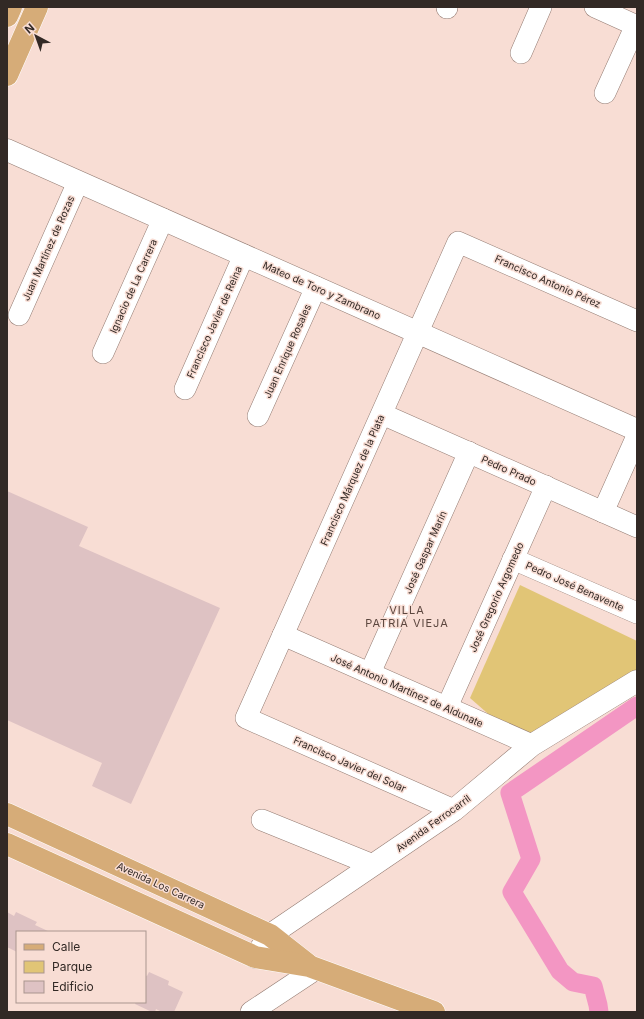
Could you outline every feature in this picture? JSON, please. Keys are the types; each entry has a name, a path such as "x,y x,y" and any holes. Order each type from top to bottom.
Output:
{"main road":[{"path":"7,16 11,7"},
{"path":"7,75 37,7"},
{"name":"Avenida Los Carrera","path":"7,814 270,935 313,967"},
{"name":"Avenida Los Carrera","path":"7,844 255,956 313,967 434,1012"},
{"path":"107,889 118,865"}],"street":[{"path":"520,54 541,7"},
{"path":"595,7 636,25 605,93"},
{"name":"Mateo de Toro y Zambrano","path":"7,150 637,430"},
{"name":"Juan Martínez de Rozas","path":"18,314 78,182"},
{"name":"Ignacio de La Carrera","path":"103,353 163,219"},
{"name":"Francisco Antonio Pérez","path":"458,242 637,321"},
{"name":"Francisco Márquez de la Plata","path":"246,718 458,242"},
{"name":"Francisco Javier de Reina","path":"185,388 244,255"},
{"name":"Juan Enrique Rosales","path":"258,416 316,287"},
{"name":"Pedro Prado","path":"382,414 637,527"},
{"path":"603,512 637,436"},
{"name":"José Gaspar Marín","path":"370,673 469,452"},
{"name":"José Gregorio Argomedo","path":"447,707 546,486"},
{"name":"Pedro José Benavente","path":"513,559 637,613"},
{"name":"José Antonio Martínez de Aldunate","path":"283,635 532,745"},
{"name":"Avenida Ferrocarril","path":"255,956 270,935 454,810 532,745 637,681"},
{"name":"Francisco Javier del Solar","path":"246,718 454,810"},
{"path":"262,820 373,865"},
{"path":"251,1012 313,967"}],"green space":[{"path":"520,585 637,641 637,670 525,746 470,698"}],"building":[{"path":"7,491 88,527 79,546 220,608 131,804 92,786 102,763 7,720"},
{"path":"7,912 14,916 16,912 37,922 35,925 48,931 16,931 16,952 7,947"},
{"path":"149,972 169,981 168,985 183,992 174,1012 162,1012 156,1009 155,1012 152,1012 135,1004 146,1003 147,976"}],"waterway":[{"path":"599,1012 593,986 573,982 560,971 512,892 531,859 510,793 637,706"}],"district":[{"name":"VILLA PATRIA VIEJA","path":"407,616"}]}
